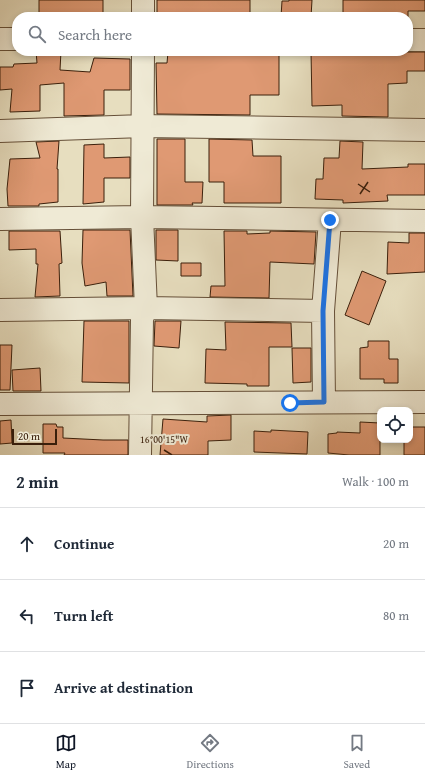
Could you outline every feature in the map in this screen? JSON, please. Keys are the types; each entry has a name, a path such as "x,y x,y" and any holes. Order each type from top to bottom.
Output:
{"street":[{"path":"143,0 143,12"},
{"path":"0,39 12,39"},
{"path":"413,40 425,40"},
{"path":"140,455 142,319 146,308 142,217 143,56"},
{"path":"0,131 143,126 425,130"},
{"path":"0,219 142,217 425,221"},
{"path":"324,402 323,311 330,220"},
{"path":"0,310 146,308 323,311"},
{"path":"0,404 425,402"}],"building":[{"path":"39,0 103,0 103,12 39,12"},
{"path":"157,0 250,0 250,12 157,12"},
{"path":"312,0 311,12 281,12 282,1"},
{"path":"343,0 425,0 425,11 343,12"},
{"path":"413,52 425,52 425,71 407,71 407,83 388,84 388,117 342,116 342,105 312,106 311,56 413,56"},
{"path":"36,56 61,56 60,70 90,72 94,58 130,59 130,90 104,90 104,115 64,116 64,83 40,85 40,111 10,112 12,89 0,90 0,67 13,67 14,64 37,63"},
{"path":"168,56 279,56 279,95 250,95 250,115 157,114 156,63 167,63"},
{"path":"157,139 185,139 185,182 203,182 202,203 192,203 193,205 157,205"},
{"path":"209,139 252,140 253,156 281,156 281,203 224,203 224,182 209,182"},
{"path":"59,141 57,169 58,202 39,204 39,206 8,206 7,189 10,159 40,158 36,142"},
{"path":"340,141 363,142 362,169 408,167 408,164 425,164 425,195 387,195 388,201 343,203 343,200 315,199 316,179 323,179 324,158 339,158"},
{"path":"104,144 104,158 130,157 130,178 104,178 104,202 83,204 84,145"},
{"path":"83,230 130,230 133,296 107,296 106,282 85,286 82,263"},
{"path":"156,230 178,230 178,261 156,260"},
{"path":"9,231 60,231 62,263 59,264 60,296 35,297 38,264 36,264 36,249 9,250"},
{"path":"224,231 247,231 247,234 270,233 270,231 316,232 314,264 270,262 269,298 210,297 211,286 225,286"},
{"path":"409,233 425,233 425,272 387,274 388,242 409,243"},
{"path":"181,263 201,263 201,276 181,276"},
{"path":"362,271 386,281 369,325 345,315"},
{"path":"84,321 129,321 129,383 82,382"},
{"path":"155,321 181,321 179,348 154,346"},
{"path":"225,322 291,323 292,347 269,347 269,386 205,383 206,349 226,350"},
{"path":"368,341 389,341 389,359 398,359 398,383 384,383 384,379 360,379 360,348 368,347"},
{"path":"0,345 12,345 10,390 0,390"},
{"path":"292,348 311,348 311,382 293,383"},
{"path":"40,368 41,391 13,391 12,370"},
{"path":"231,415 231,440 208,441 208,455 160,455 163,419 207,422 207,416"},
{"path":"11,420 12,443 0,444 0,421"},
{"path":"360,422 377,423 377,443 380,443 380,455 328,453 328,434 337,432 360,433"},
{"path":"43,424 56,424 57,427 63,427 63,438 128,440 128,455 64,455 65,453 43,453"},
{"path":"413,427 425,427 425,455 404,455 404,443 413,443"},
{"path":"271,430 308,432 307,454 254,452 254,431 271,432"}],"route":[{"path":"290,403 324,402 323,311 330,220"}]}
